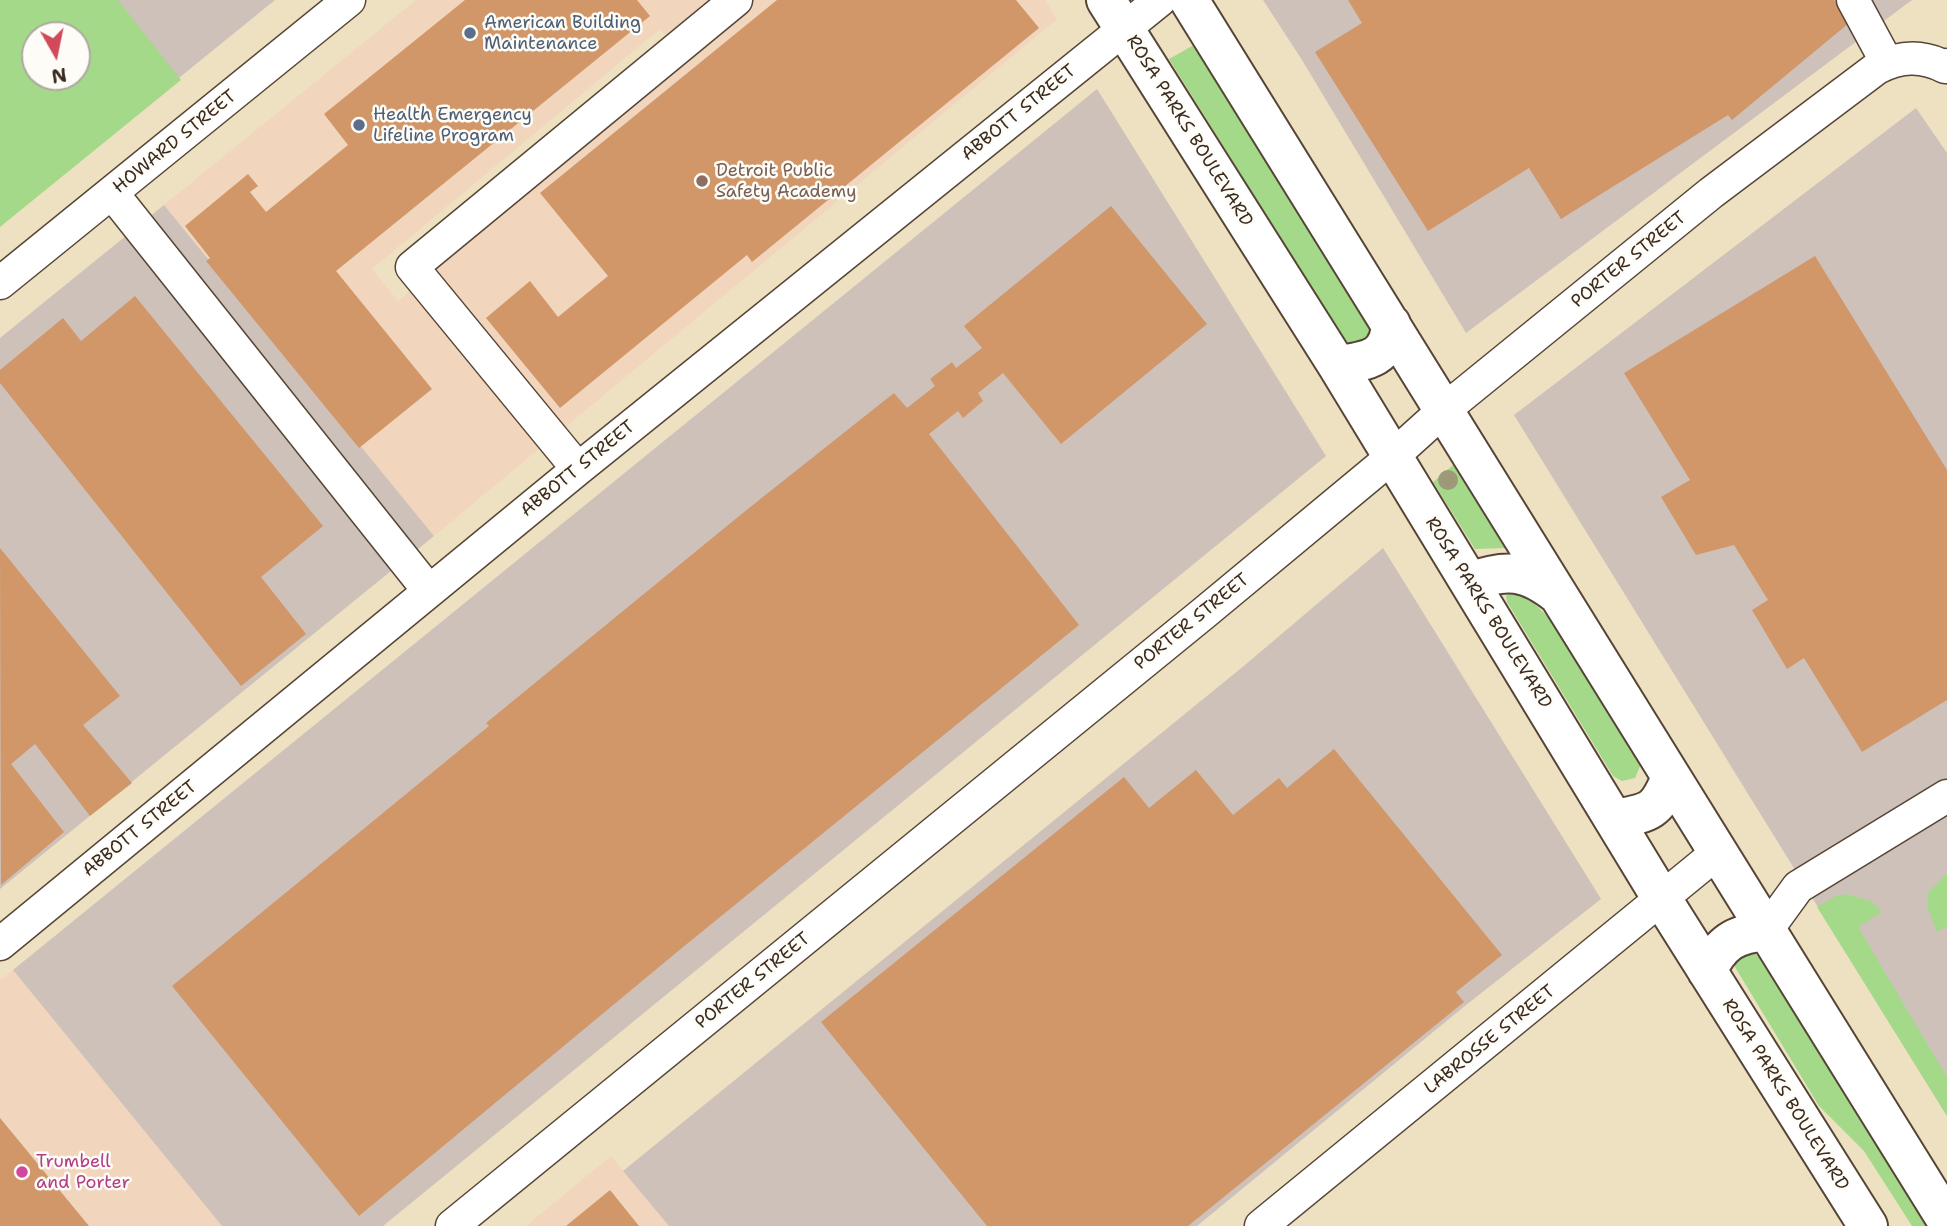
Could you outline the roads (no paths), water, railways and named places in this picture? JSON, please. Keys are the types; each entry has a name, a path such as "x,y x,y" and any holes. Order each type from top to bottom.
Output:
{"main road":[{"path":"1189,0 1947,1221"},
{"name":"ROSA PARKS BOULEVARD","path":"1115,14 1337,365 1662,900 1868,1226"},
{"path":"1337,365 1364,361 1378,354 1390,341 1391,324"},
{"path":"1469,582 1505,572 1524,575 1541,581 1560,597"},
{"path":"1614,819 1639,815 1651,809 1662,799 1671,778"},
{"path":"1707,971 1717,951 1734,939 1750,932 1766,931"}],"street":[{"name":"HOWARD STREET","path":"0,283 349,0"},
{"path":"578,469 412,267 736,0"},
{"name":"ABBOTT STREET","path":"0,944 578,469 1115,14 1160,0"},
{"path":"1853,0 1887,63"},
{"name":"PORTER STREET","path":"452,1226 1738,171 1887,63 1922,58 1946,67"},
{"path":"112,193 429,591"},
{"path":"1766,931 1798,887 1947,796"},
{"name":"LABROSSE STREET","path":"1261,1226 1717,853"}],"place":[{"name":"American Building Maintenance","path":"470,33"},
{"name":"Health Emergency Lifeline Program","path":"359,125"},
{"name":"Detroit Public Safety Academy","path":"702,181"},
{"name":"Trumbell and Porter","path":"22,1172"}]}
